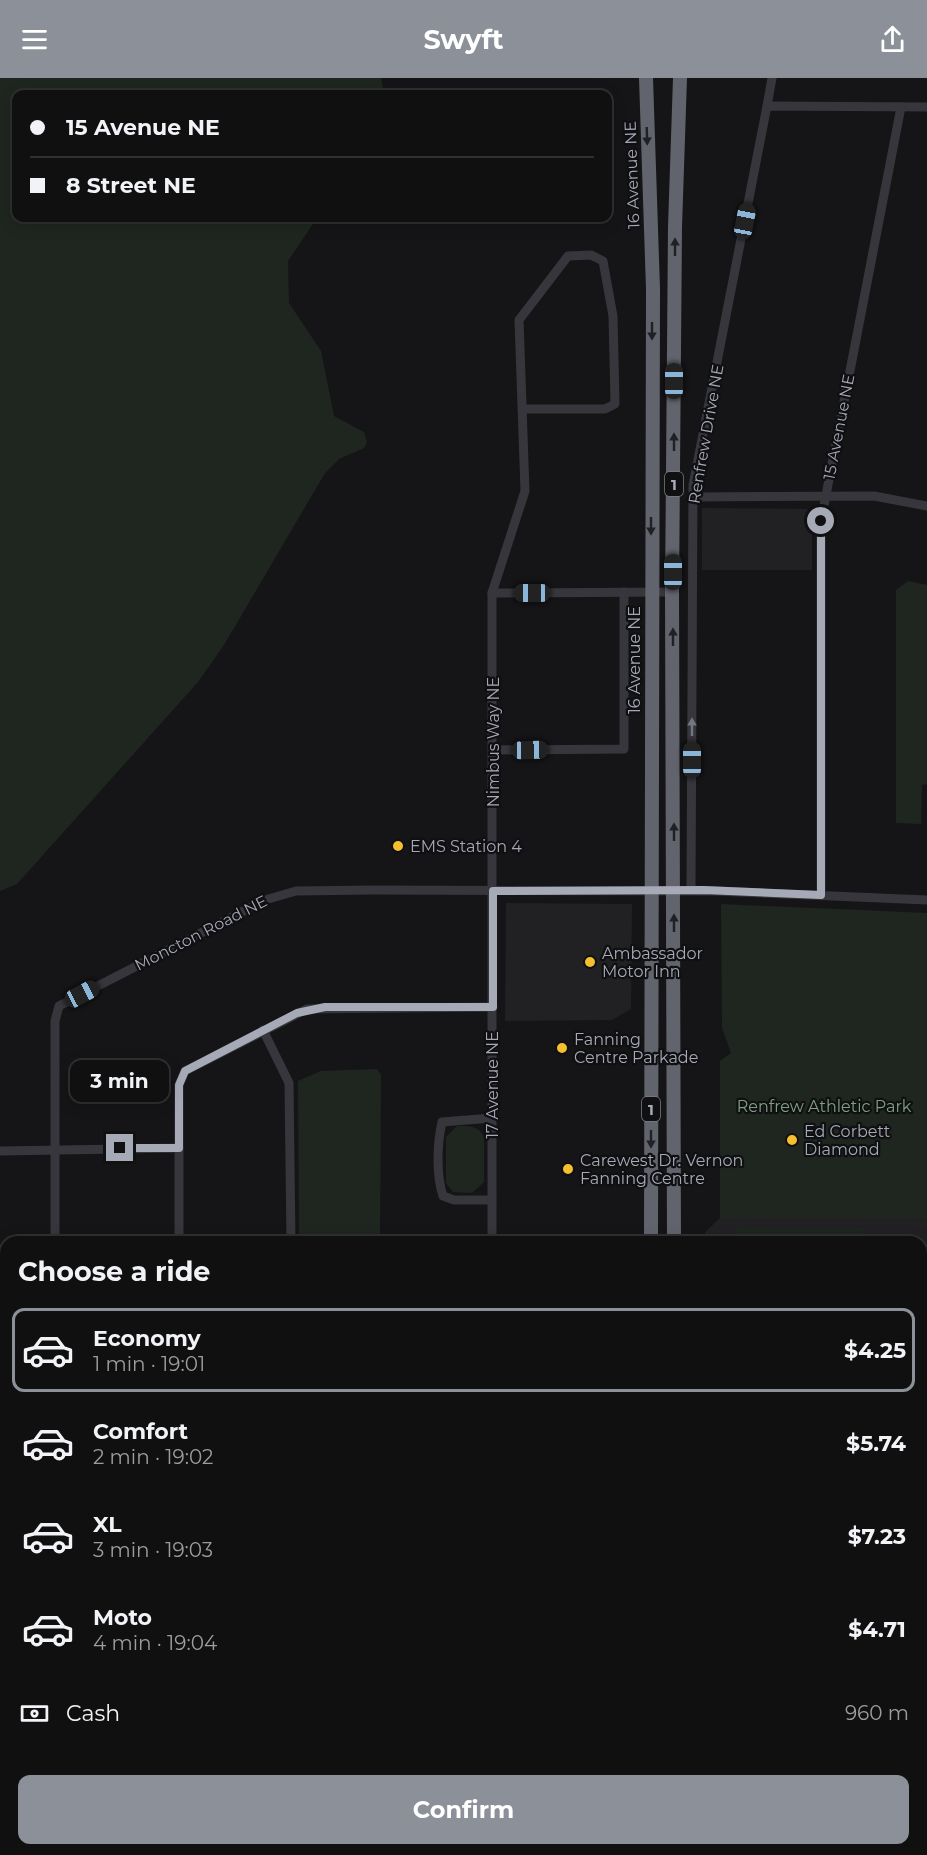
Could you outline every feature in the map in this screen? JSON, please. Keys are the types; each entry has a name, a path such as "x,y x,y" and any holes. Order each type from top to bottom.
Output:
{"highway":[{"name":"16 Avenue NE","path":"646,78 653,289 650,592 651,1236"},
{"name":"1","path":"674,1236 672,592 676,183 680,78"}],"street":[{"name":"Renfrew Drive NE","path":"691,890 692,497 772,78"},
{"path":"767,106 927,107"},
{"name":"15 Avenue NE","path":"821,895 821,521 901,107"},
{"name":"Nimbus Way NE","path":"493,891 492,594 525,491 522,409 519,320 568,256 591,255 603,261 613,316 615,404 605,409 522,409"},
{"path":"692,497 874,496 927,506"},
{"path":"493,750 624,749 624,592"},
{"path":"492,594 672,592"},
{"name":"Moncton Road NE","path":"55,1149 56,1021 59,1006 254,905 286,893 318,890 691,890 927,900"},
{"name":"17 Avenue NE","path":"492,1236 493,891"},
{"path":"179,1236 180,1078 185,1071 297,1013 315,1008 493,1007"},
{"path":"263,1030 289,1083 291,1236"},
{"path":"492,1118 456,1119 442,1122 439,1133 439,1185 443,1196 454,1200 492,1200"},
{"path":"0,1150 179,1148"},
{"path":"55,1149 55,1236"}],"shaded area":[{"path":"702,508 809,509 812,513 812,570 702,570"},
{"path":"506,903 632,904 631,1009 612,1020 505,1021"},
{"path":"720,1218 927,1218 927,1236 705,1236 705,1232"}],"green space":[{"path":"0,78 381,78 383,90 12,90 12,222 314,222 288,261 289,303 321,351 334,416 364,432 367,442 364,448 339,459 325,473 224,645 198,682 17,884 0,891"},
{"path":"908,581 927,585 927,784 922,785 921,824 896,823 896,590"},
{"name":"Renfrew Athletic Park","path":"721,904 927,913 927,1218 720,1218 720,1061 731,1053 722,1028"},
{"path":"377,1069 381,1075 380,1236 299,1236 298,1081 321,1071"},
{"path":"457,1126 476,1128 484,1137 484,1182 472,1193 453,1192 446,1183 446,1137"},
{"path":"736,1227 864,1228 863,1236 736,1236"}],"place":[{"name":"EMS Station 4","path":"398,846"},
{"name":"Ambassador Motor Inn","path":"590,962"},
{"name":"Fanning Centre Parkade","path":"562,1048"},
{"name":"Ed Corbett Diamond","path":"792,1140"},
{"name":"Carewest Dr. Vernon Fanning Centre","path":"568,1169"}],"route":[{"path":"120,1148 179,1148 179,1085 180,1078 185,1071 307,1009 325,1007 493,1007 493,891 704,890 821,895 821,521"}]}
